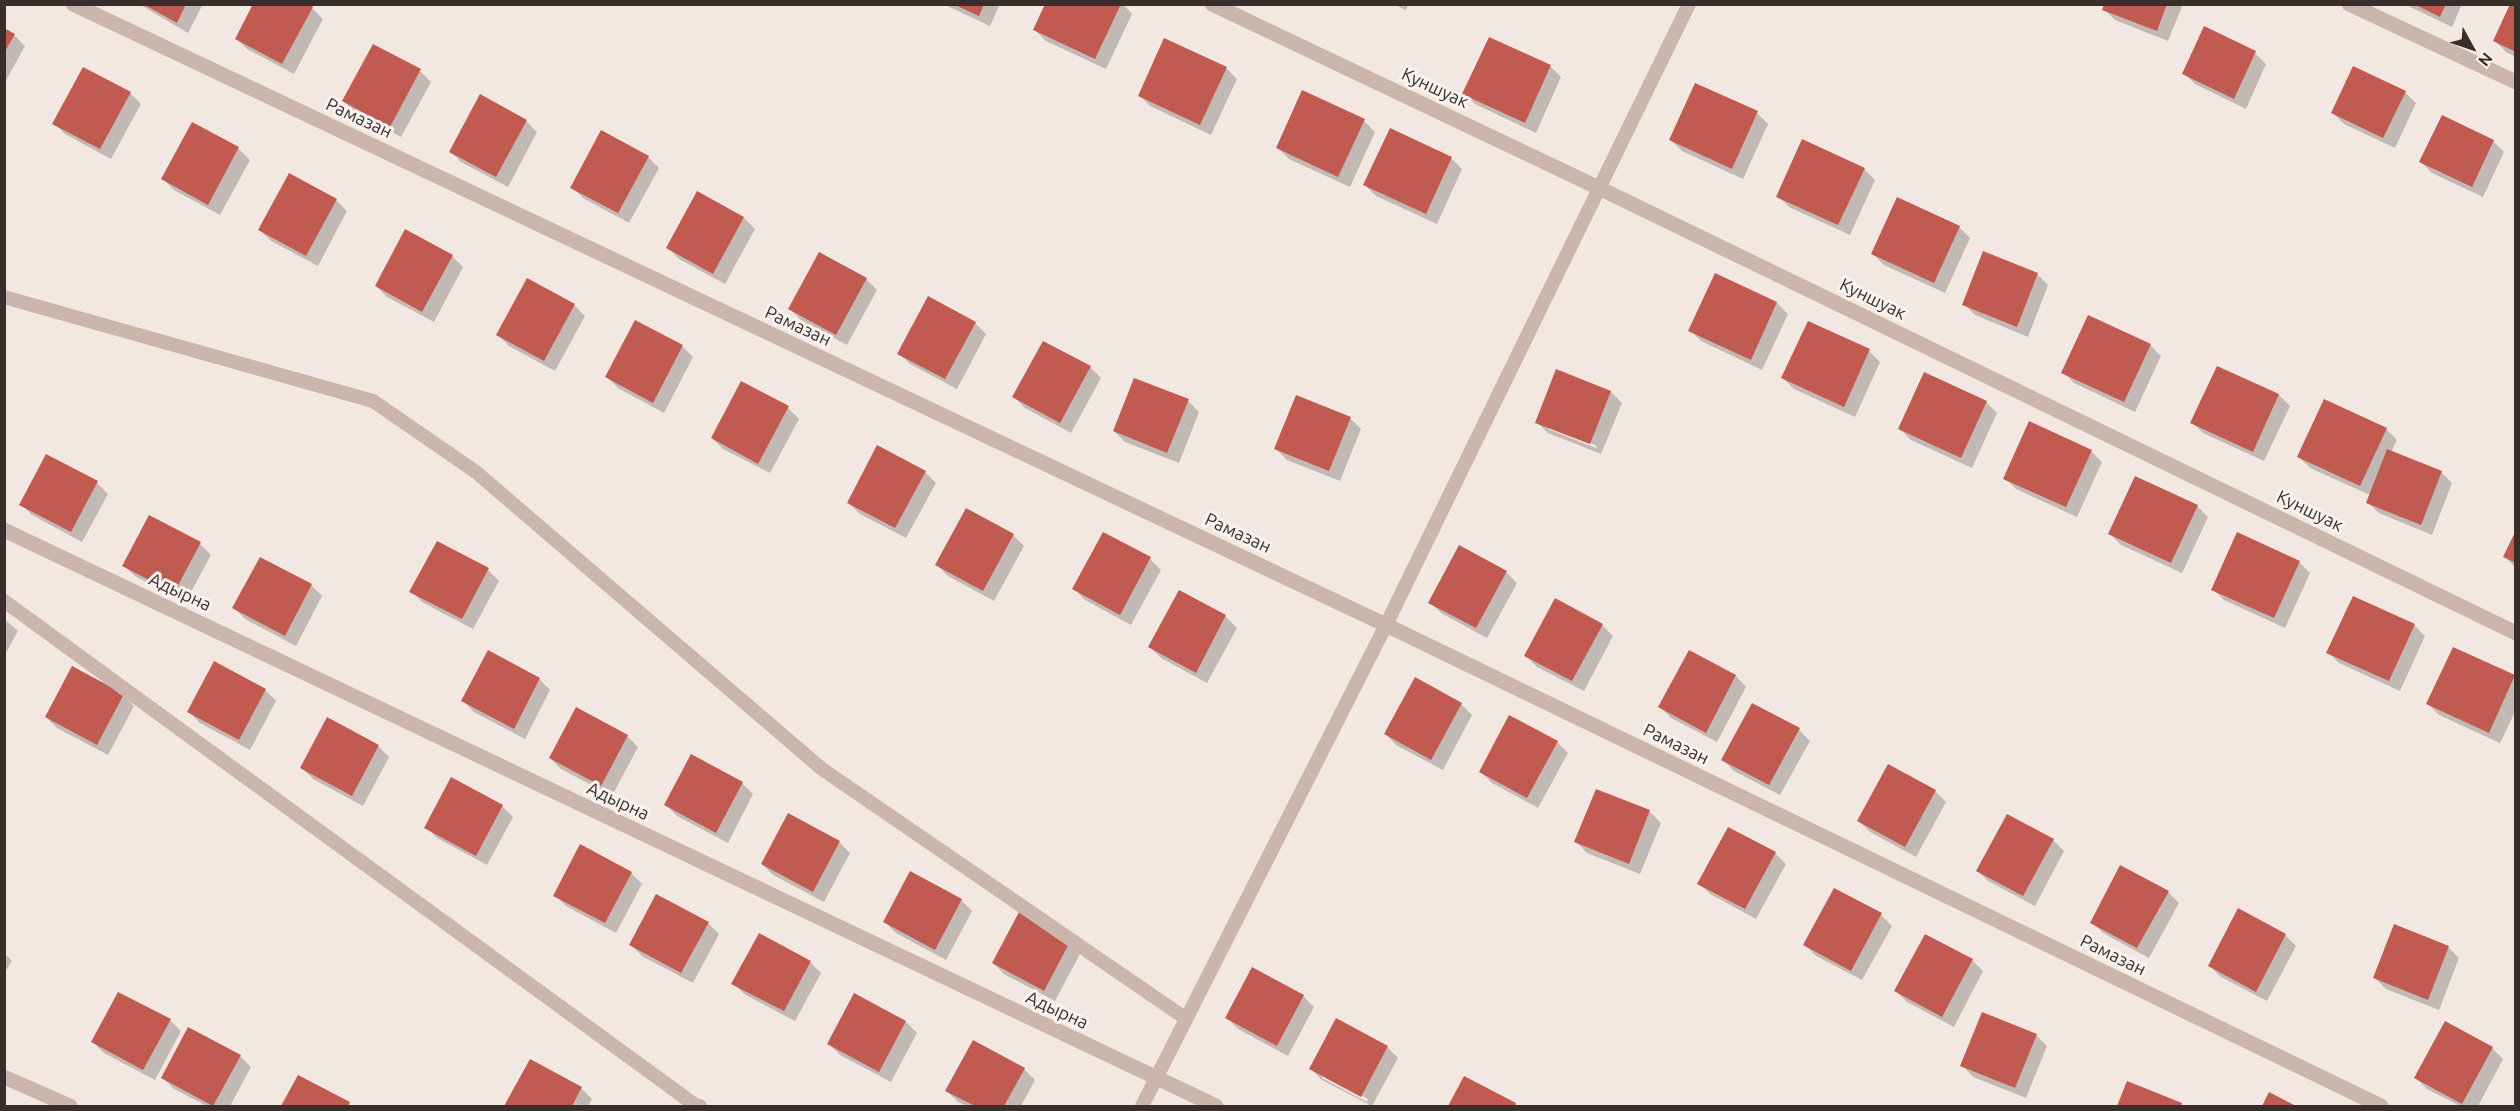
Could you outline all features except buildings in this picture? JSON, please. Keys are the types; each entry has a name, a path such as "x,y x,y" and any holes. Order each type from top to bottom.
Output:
{"street":[{"name":"Рамазан","path":"73,4 1386,625 2381,1107"},
{"name":"Куншуак","path":"1212,4 1599,188 2516,633"},
{"path":"2349,4 2516,82"},
{"name":"Адырна","path":"4,530 1216,1107"},
{"path":"4,1077 70,1107"}],"lane":[{"path":"1142,1107 1185,1018 1386,625 1689,4"},
{"path":"4,297 373,401 476,472 822,769 1185,1018"},
{"path":"4,601 695,1106 700,1107"}]}
